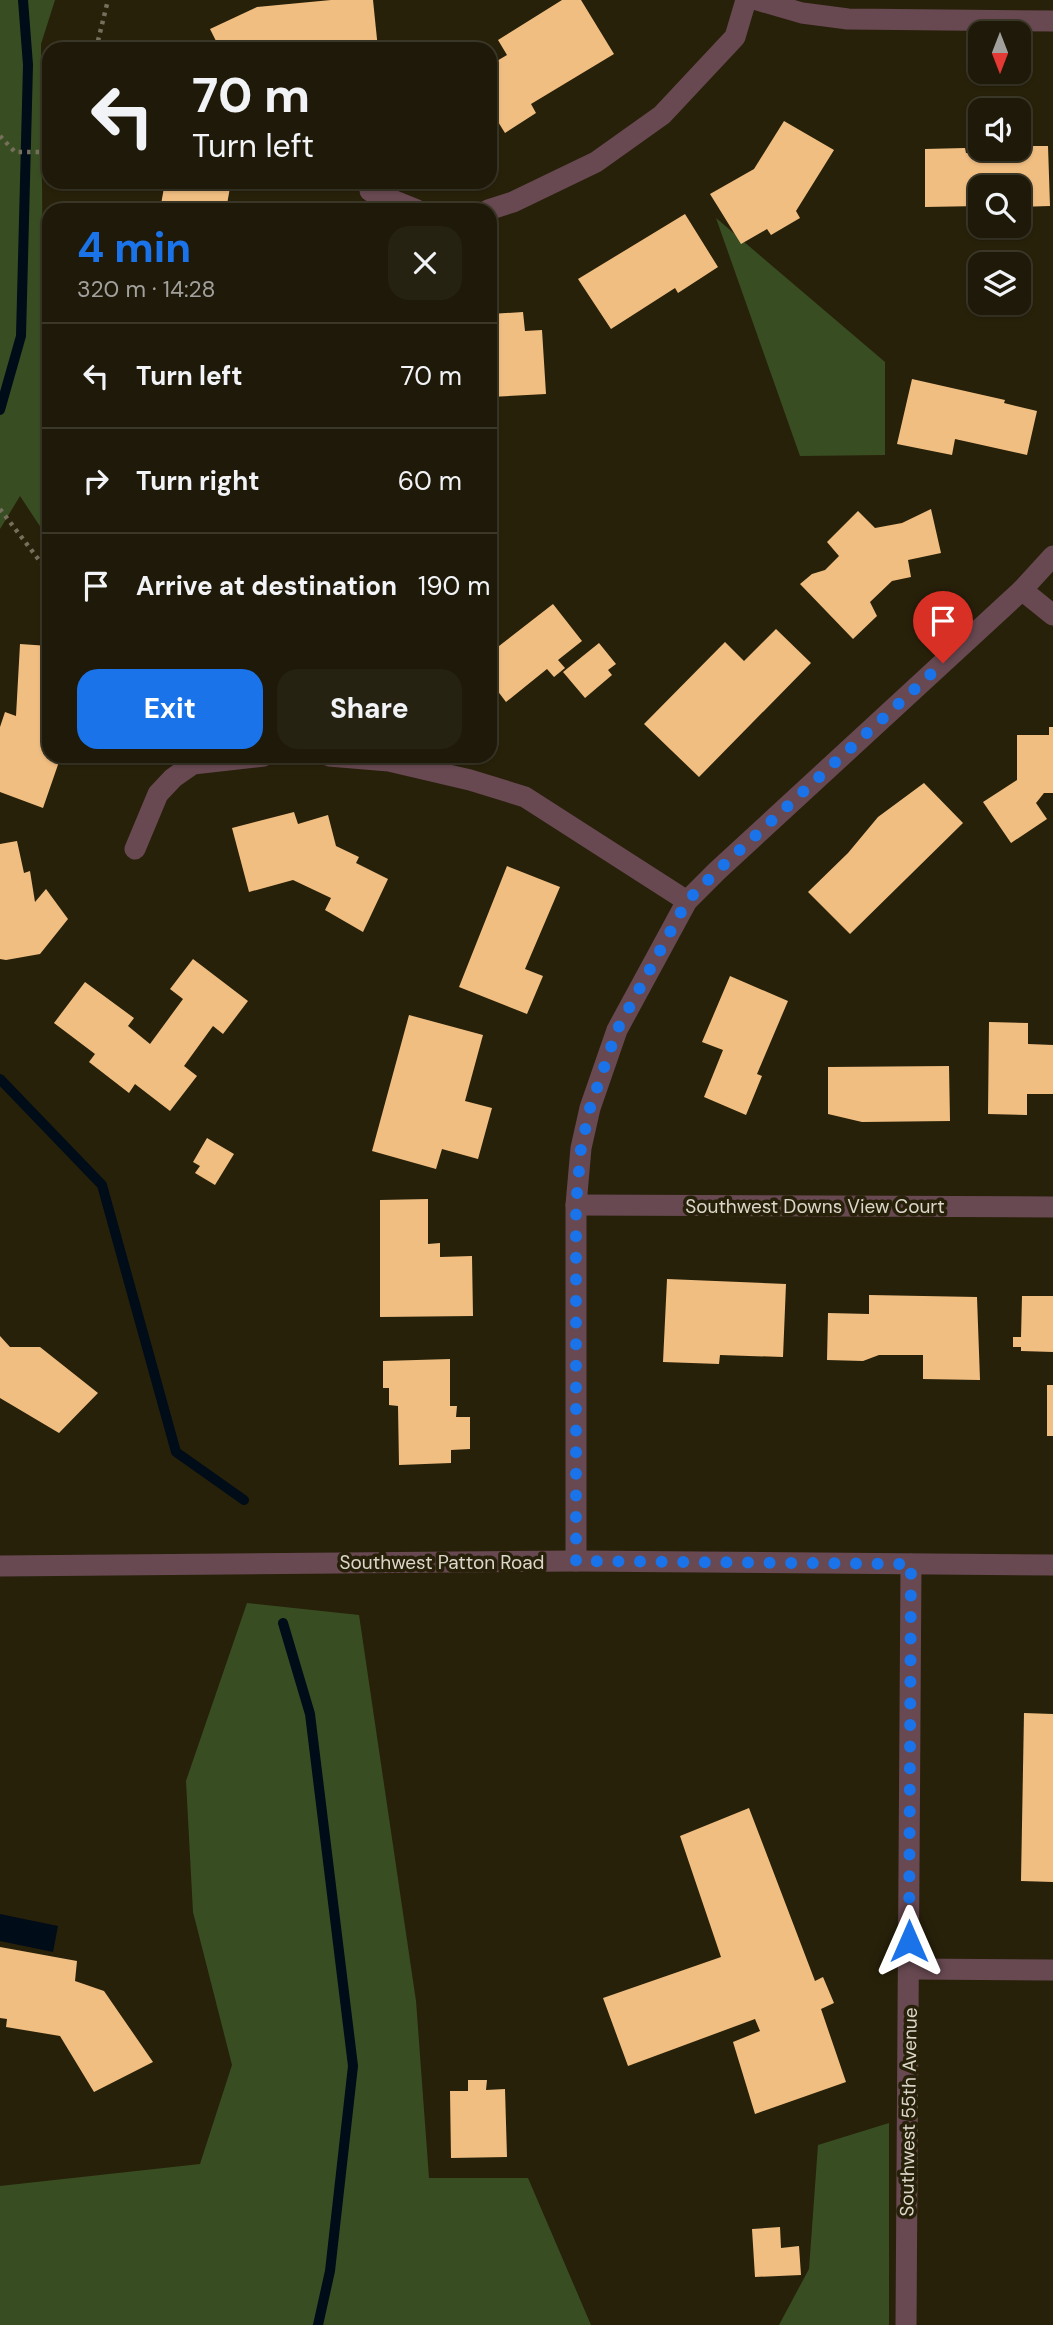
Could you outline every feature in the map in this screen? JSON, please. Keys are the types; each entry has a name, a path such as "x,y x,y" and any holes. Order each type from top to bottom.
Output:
{"street":[{"path":"497,207 596,162 662,115 735,37 746,0"},
{"path":"757,0 802,13 848,19 1053,21"},
{"path":"370,191 400,203"},
{"path":"576,1561 576,1205 581,1148 602,1068 635,993 687,901 1022,590 1053,556"},
{"path":"1022,590 1053,615"},
{"path":"135,849 158,794 173,778 193,764 202,763"},
{"path":"398,763 470,780 524,797 687,901"},
{"name":"Southwest Downs View Court","path":"576,1205 1053,1207"},
{"name":"Southwest Patton Road","path":"0,1566 576,1561 1053,1565"},
{"name":"Southwest 55th Avenue","path":"906,2325 911,1564"},
{"path":"909,1969 1053,1970"}],"path":[{"path":"98,42 108,0"},
{"path":"0,136 15,152 42,152"},
{"path":"0,509 42,564"}],"green space":[{"path":"0,0 55,0 41,44 42,529 20,496 0,529"},
{"path":"716,218 885,362 885,455 800,456"},
{"path":"247,1603 359,1615 416,2001 429,2178 528,2178 591,2325 0,2325 0,2186 200,2164 232,2065 193,1912 186,1781"},
{"path":"889,2123 889,2325 779,2325 809,2269 818,2145"}],"shaded area":[{"path":"0,1914 58,1926 53,1952 0,1941"}],"building":[{"path":"331,0 373,0 377,42 216,42 210,29 257,7"},
{"path":"562,0 581,0 614,54 531,104 536,113 505,133 497,120 497,61 507,55 498,40"},
{"path":"784,121 834,150 796,211 800,218 771,235 767,229 741,244 710,194 754,169"},
{"path":"1031,146 1048,146 1050,206 1031,207 1031,175 968,175 968,206 925,207 925,149 965,148 968,161 1031,161"},
{"path":"164,189 230,189 227,203 161,203"},
{"path":"685,214 718,267 678,293 675,288 611,329 578,279"},
{"path":"523,312 525,331 542,330 546,394 497,397 497,314"},
{"path":"912,379 1005,400 1004,403 1037,411 1027,455 955,439 952,455 897,444"},
{"path":"931,509 941,553 908,560 911,577 892,581 870,602 877,616 853,639 800,584 812,574 825,570 839,556 827,542 858,511 875,528 902,523"},
{"path":"553,604 582,641 558,660 565,668 554,677 547,669 506,702 497,690 497,648"},
{"path":"776,629 811,663 699,777 644,724 725,642 744,661"},
{"path":"599,643 616,664 608,670 612,675 585,698 563,672"},
{"path":"20,644 42,646 42,763 59,763 43,808 0,792 0,727 5,712 16,716"},
{"path":"1049,727 1053,727 1053,793 1044,793 1036,803 1047,819 1011,843 983,802 1017,780 1017,735 1049,735"},
{"path":"924,783 963,823 850,934 808,892 848,853 878,817"},
{"path":"294,812 298,824 328,815 336,846 359,857 356,863 388,879 363,932 325,910 331,898 293,880 249,892 232,828"},
{"path":"17,841 24,873 30,871 35,902 46,889 68,919 40,954 6,960 0,959 0,844"},
{"path":"507,866 560,887 525,969 543,976 527,1014 459,987"},
{"path":"193,959 248,1001 223,1034 213,1026 184,1066 197,1076 170,1111 135,1084 129,1093 89,1062 95,1054 54,1023 85,982 134,1018 128,1026 150,1044 183,999 170,989"},
{"path":"730,976 788,1001 757,1074 762,1076 746,1115 704,1097 723,1050 702,1042"},
{"path":"409,1015 483,1035 465,1101 492,1108 478,1159 442,1149 436,1169 372,1151"},
{"path":"989,1022 1028,1023 1028,1044 1053,1045 1053,1094 1027,1094 1027,1115 988,1114"},
{"path":"949,1066 950,1121 862,1122 828,1114 828,1067"},
{"path":"207,1138 234,1154 215,1185 195,1173 200,1166 193,1162"},
{"path":"428,1199 428,1244 440,1243 440,1257 472,1256 473,1316 380,1317 380,1200"},
{"path":"667,1279 786,1284 783,1357 720,1355 719,1364 663,1362"},
{"path":"869,1295 977,1297 980,1380 923,1379 923,1355 879,1355 863,1361 827,1360 828,1313 869,1314"},
{"path":"1022,1296 1053,1296 1053,1352 1021,1351 1021,1347 1013,1347 1013,1337 1021,1337"},
{"path":"0,1336 10,1347 40,1347 98,1393 59,1433 0,1398"},
{"path":"450,1359 450,1406 457,1406 456,1417 470,1417 470,1449 451,1450 451,1463 399,1465 398,1406 389,1405 389,1388 383,1388 383,1361"},
{"path":"1047,1385 1053,1385 1053,1436 1047,1436"},
{"path":"1024,1713 1053,1714 1053,1882 1021,1881"},
{"path":"749,1808 815,1981 823,1977 834,2003 821,2009 846,2082 755,2114 733,2042 760,2031 755,2019 628,2066 603,1998 721,1957 680,1836"},
{"path":"0,1947 77,1961 75,1981 104,1991 153,2062 94,2092 60,2036 6,2027 7,2019 0,2018"},
{"path":"468,2080 487,2080 486,2090 505,2089 507,2157 451,2158 450,2091 468,2091"},
{"path":"780,2227 781,2248 799,2246 801,2275 755,2277 752,2229"}],"waterway":[{"path":"0,410 21,336 28,65 23,0"},
{"path":"0,1079 102,1185 176,1452 244,1500"},
{"path":"283,1623 310,1714 353,2066 330,2271 318,2325"}],"route":[{"path":"909,1941 911,1564 576,1561 576,1205 581,1148 602,1068 635,993 687,901 943,663"}]}
